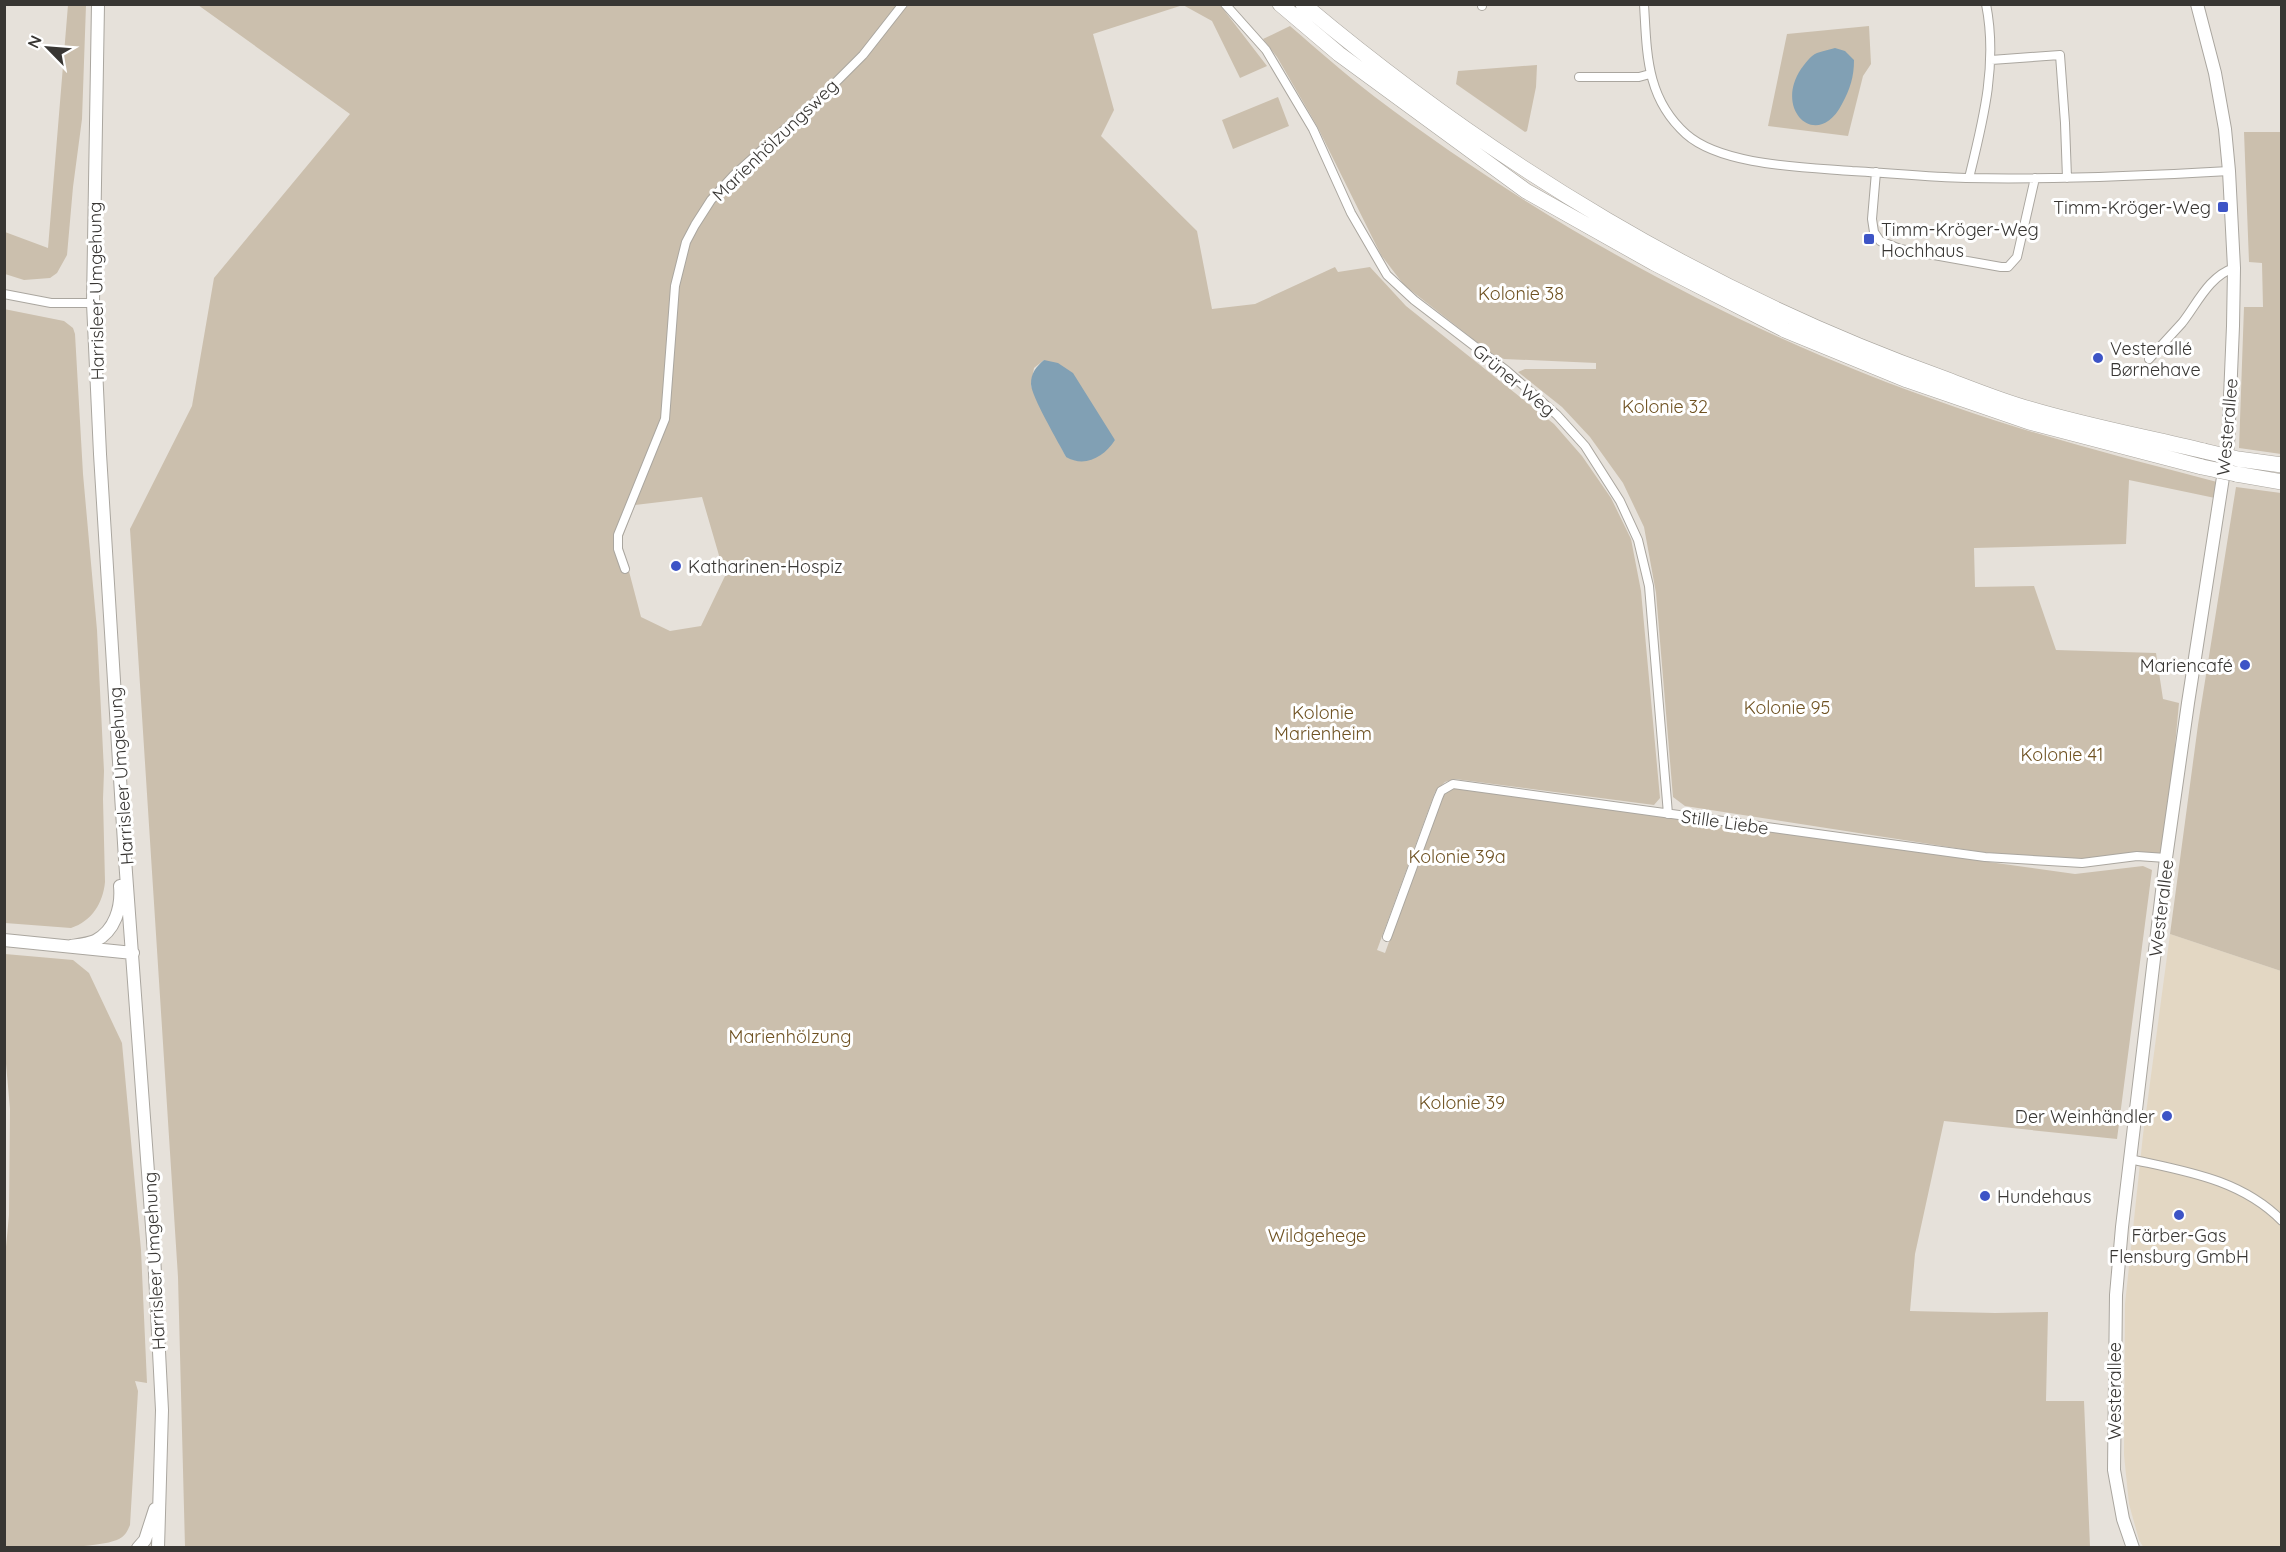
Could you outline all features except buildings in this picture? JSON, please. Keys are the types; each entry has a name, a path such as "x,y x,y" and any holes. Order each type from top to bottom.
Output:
{"highway":[{"path":"1280,4 1339,54 1526,191 1654,263 1785,330 1907,380 2029,422 2237,467 2282,482"},
{"path":"1303,4 1359,50 1534,176 1660,250 1790,317 1909,366 2029,409 2203,459"},
{"path":"2237,467 2282,465"}],"street":[{"name":"Harrisleer Umgehung","path":"98,4 93,303 100,454 162,1410 158,1548"},
{"name":"Marienhölzungsweg","path":"625,569 618,549 618,535 665,419 675,286 686,242 711,200 734,175 823,95 863,55 903,4"},
{"name":"Grüner Weg","path":"1225,4 1266,50 1313,129 1351,213 1388,275 1414,300 1507,371 1557,415 1585,446 1620,501 1638,540 1649,585 1668,814"},
{"path":"1644,4 1650,74 1662,105 1686,134 1722,154 1766,162 1969,178 2067,178 2229,171"},
{"path":"1969,178 1986,108 1991,60 1991,38 1986,4"},
{"name":"Westerallee","path":"2133,1548 2123,1519 2114,1470 2114,1329 2130,1159 2166,858 2228,445 2233,326 2234,268 2229,171 2222,108 2197,4"},
{"path":"1991,60 2060,55 2067,178"},
{"path":"1579,77 1639,77 1650,74"},
{"path":"1876,172 1872,219 1874,232 1880,241 1900,249 2001,267 2008,267 2017,257 2035,178"},
{"path":"2149,359 2182,323 2211,283 2222,272 2234,268"},
{"path":"4,294 51,303 93,303"},
{"name":"Stille Liebe","path":"1387,937 1438,798 1447,786 1453,784 1985,857 2082,863 2138,856 2166,858"},
{"path":"70,946 92,942 104,935 120,910 117,842 123,812"},
{"path":"4,940 133,953"},
{"path":"2130,1159 2218,1180 2255,1197 2282,1221"},
{"path":"138,1548 145,1540 159,1500"}],"shaded area":[{"path":"2170,934 2281,971 2281,1547 2144,1548 2139,1540 2129,1504 2124,1455 2125,1304 2143,1135"}],"green space":[{"path":"68,5 86,5 82,119 67,255 57,273 50,278 24,280 5,274 5,232 48,248"},
{"name":"Marienhölzung","path":"198,5 1183,5 1093,34 1114,110 1101,136 1197,231 1212,309 1255,304 1335,267 1338,272 1370,267 1406,306 1554,424 1582,456 1611,498 1631,539 1641,591 1660,798 1654,805 1455,779 1445,782 1435,792 1377,950 1385,953 1441,798 1454,788 2075,874 2143,866 2152,870 2117,1139 1944,1121 1915,1254 1910,1311 2048,1312 2046,1401 2084,1401 2090,1547 185,1547 178,1277 130,529 192,406 214,278 350,114","holes":["1044,360 1115,440 1066,457 1031,386 1034,368","702,497 725,576 701,626 670,631 641,617 621,541 635,505"]},
{"path":"1183,5 1220,5 1267,66 1240,78 1212,21"},
{"path":"1290,26 1375,97 1510,191 1653,275 1726,313 1878,379 1955,407 2052,438 2217,482 2215,498 2129,480 2126,544 1974,548 1975,587 2034,586 2056,650 2156,653 2163,699 2179,703 2165,854 2080,860 1981,852 1685,806 1673,797 1656,593 1644,527 1623,483 1590,437 1562,407 1518,372 1525,369 1596,369 1596,363 1504,359 1492,354 1404,285 1381,255 1317,126 1277,57 1263,39"},
{"path":"1869,26 1871,64 1863,76 1848,136 1768,126 1787,34"},
{"path":"1537,65 1536,87 1525,132 1456,84 1458,71"},
{"path":"1278,97 1289,126 1233,149 1222,120"},
{"path":"2244,132 2281,132 2281,454 2239,448 2244,307 2263,307 2262,263 2249,262"},
{"path":"4,309 64,321 73,328 75,334 83,474 97,630 104,771 105,882 102,897 95,910 85,921 71,928 5,923"},
{"path":"2236,487 2281,493 2281,971 2170,934 2198,725"},
{"path":"5,954 73,960 89,973 122,1043 141,1250 147,1383 135,1381 138,1391 130,1525 126,1534 121,1538 96,1545 5,1547 4,1268 9,1215 10,1109 4,1041"}],"water":[{"path":"1835,48 1845,51 1854,60 1851,83 1842,104 1832,118 1822,124 1811,125 1802,120 1795,111 1792,99 1794,84 1801,69 1812,56"},
{"path":"1044,360 1058,363 1073,373 1115,440 1100,456 1087,461 1066,457 1032,390 1033,373"}],"place":[{"name":"Timm-Kröger-Weg","path":"2223,207"},
{"name":"Timm-Kröger-Weg Hochhaus","path":"1869,239"},
{"name":"Vesterallé Børnehave","path":"2098,358"},
{"name":"Katharinen-Hospiz","path":"676,566"},
{"name":"Mariencafé","path":"2245,665"},
{"name":"Der Weinhändler","path":"2167,1116"},
{"name":"Hundehaus","path":"1985,1196"},
{"name":"Färber-Gas Flensburg GmbH","path":"2179,1215"}],"park label":[{"name":"Kolonie 38","path":"1521,293"},
{"name":"Kolonie 32","path":"1665,406"},
{"name":"Kolonie 95","path":"1787,707"},
{"name":"Kolonie Marienheim","path":"1323,722"},
{"name":"Kolonie 41","path":"2062,754"},
{"name":"Kolonie 39a","path":"1457,856"},
{"name":"Kolonie 39","path":"1462,1102"},
{"name":"Wildgehege","path":"1317,1235"}]}
